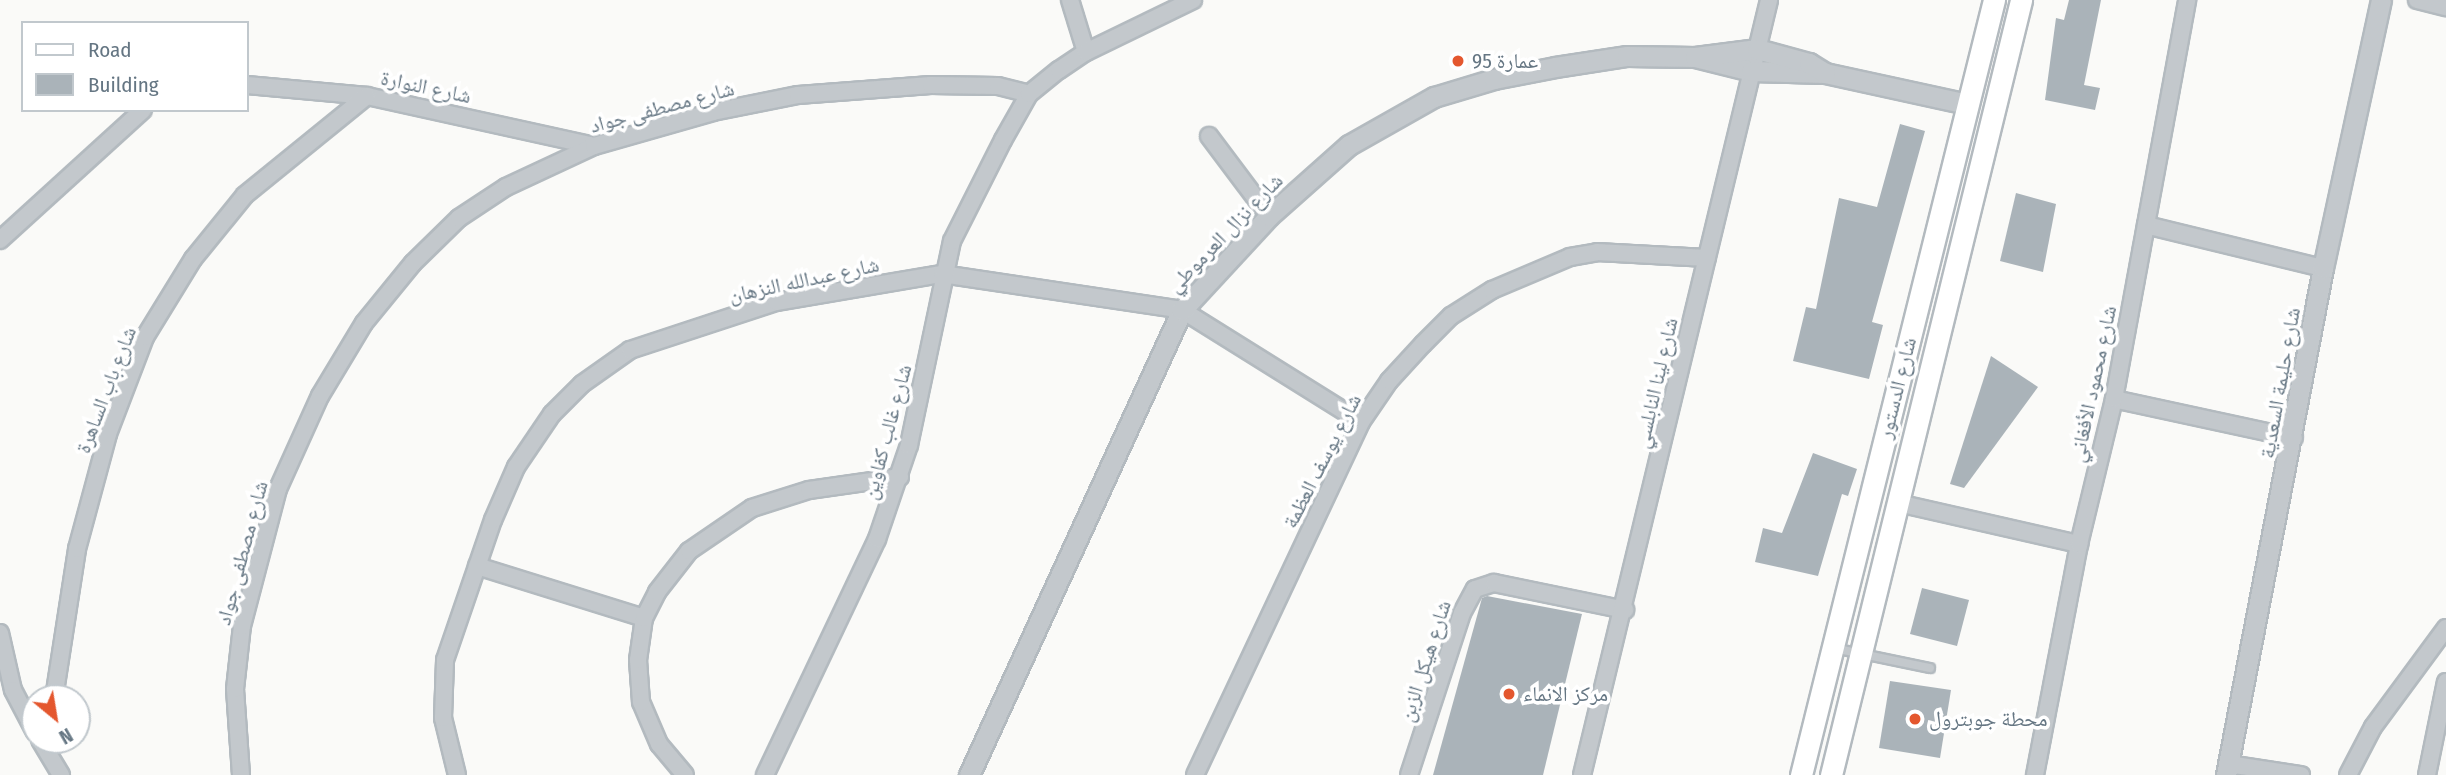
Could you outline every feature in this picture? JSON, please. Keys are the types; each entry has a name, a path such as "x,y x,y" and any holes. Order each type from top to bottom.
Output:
{"main road":[{"name":"شارع الدستور","path":"1801,775 1830,647 1994,0"},
{"name":"شارع الدستور","path":"1831,775 1858,654 1898,503 2021,0"}],"street":[{"path":"1070,0 1086,51"},
{"path":"1029,94 1086,51 1193,0"},
{"name":"شارع لينا النابلسي","path":"1582,775 1625,610 1769,0"},
{"name":"شارع محمود الأفغاني","path":"2035,775 2079,544 2113,399 2187,0"},
{"name":"شارع حليمة السعدية","path":"2227,770 2294,438 2323,268 2381,0"},
{"path":"2417,0 2446,7"},
{"name":"شارع نزال العرموطي","path":"969,775 1182,310 1269,216 1349,145 1434,97 1494,79 1627,56 1695,57 1757,48 1809,63 1825,73"},
{"name":"شارع نزال العرموطي","path":"1695,57 1751,71 1825,73 1967,104"},
{"name":"شارع مصطفى جواد","path":"241,775 235,689 242,626 278,488 320,396 364,323 413,263 459,218 506,187 594,146 713,112 798,95 963,84 1029,94"},
{"name":"شارع النوارة","path":"248,85 367,96 594,146"},
{"name":"شارع غالب كفاوين","path":"765,775 877,539 900,477 920,399 942,274 968,207 1029,94"},
{"name":"شارع باب الساهرة","path":"56,684 77,549 108,434 145,337 193,259 245,195 367,96"},
{"path":"0,240 141,112"},
{"path":"1209,136 1269,216"},
{"path":"2146,225 2323,268"},
{"name":"شارع يوسف العظمة","path":"1195,775 1361,422 1389,381 1451,316 1522,275 1597,252 1707,258"},
{"name":"شارع عبدالله النزهان","path":"457,775 441,692 444,660 516,467 552,414 582,384 630,351 776,302 942,274 1182,310 1361,422"},
{"path":"2113,399 2294,438"},
{"path":"685,775 659,744 641,702 638,660 644,618 689,551 752,508 809,490 900,477"},
{"path":"1898,503 2079,544"},
{"path":"477,566 644,618"},
{"name":"شارع هيكل الزبن","path":"1409,775 1462,613 1475,589 1494,583 1625,610"},
{"path":"2348,775 2373,727 2446,628"},
{"path":"0,633 13,690 21,705"},
{"path":"2427,775 2446,682"},
{"path":"44,775 45,754"},
{"path":"50,754 61,775"},
{"path":"2227,770 2301,775"}],"lane":[{"path":"1830,647 1930,668"}],"building":[{"path":"2069,0 2101,0 2084,85 2100,88 2095,110 2045,100 2056,18 2064,20"},
{"path":"1900,124 1925,131 1872,322 1883,325 1869,379 1793,361 1806,307 1816,309 1839,198 1877,207"},
{"path":"2016,193 2056,204 2043,272 2000,261"},
{"path":"1991,356 2038,387 1964,488 1950,484"},
{"path":"1813,453 1857,469 1848,496 1842,494 1818,576 1755,562 1763,528 1782,533"},
{"path":"1922,588 1969,600 1957,646 1910,634"},
{"name":"مركز الانماء","path":"1487,596 1582,614 1543,775 1433,775 1482,598"},
{"name":"محطة جوبترول","path":"1890,681 1951,690 1940,758 1879,748"}],"place":[{"name":"عمارة 95","path":"1458,61"},
{"name":"مركز الانماء","path":"1509,694"},
{"name":"محطة جوبترول","path":"1915,719"}]}
